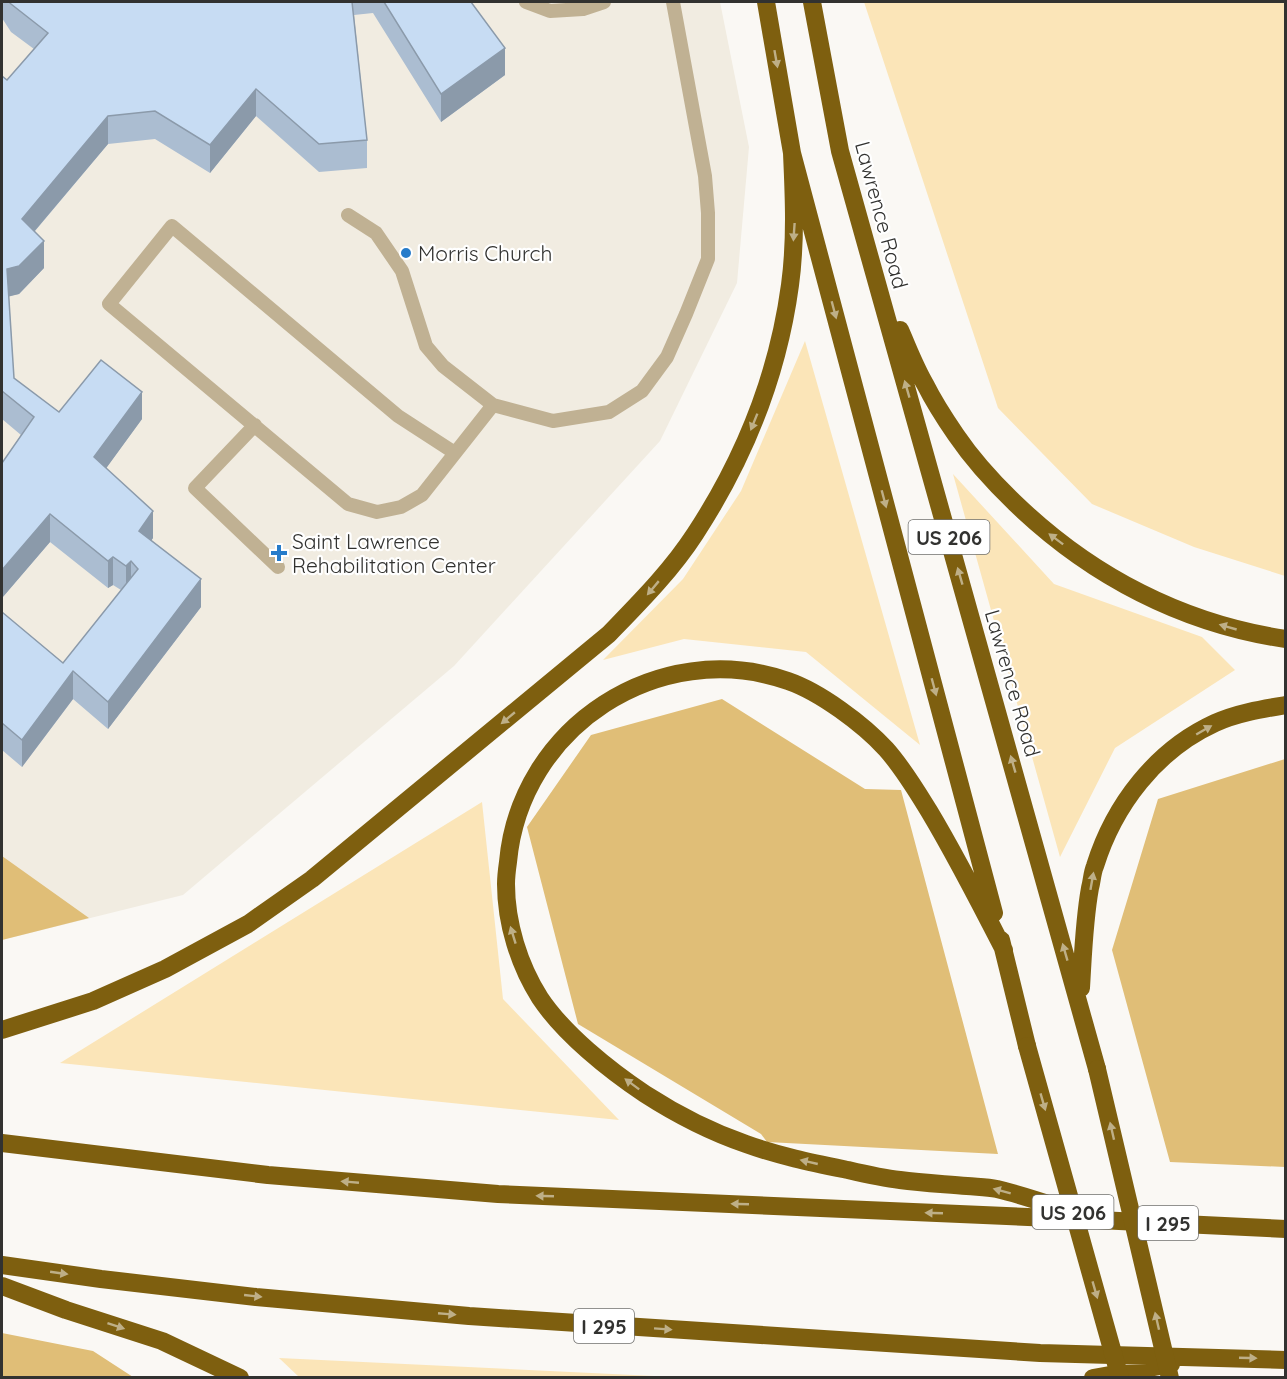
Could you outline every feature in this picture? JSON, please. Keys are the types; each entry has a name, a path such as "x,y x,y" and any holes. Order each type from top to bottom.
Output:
{"highway":[{"name":"US 206","path":"766,2 792,153 1004,950 1027,1046 1120,1377"},
{"name":"Lawrence Road","path":"812,2 840,151 1080,1002 1170,1377"},
{"path":"840,151 900,330 925,385 957,437 995,484 1039,526 1087,563 1140,593 1196,617 1254,634 1286,639"},
{"path":"2,1030 93,1001 165,969 248,924 312,879 609,634 651,591 694,536 730,475 755,420 777,354 791,273 795,215 792,153"},
{"path":"1004,950 934,820 910,780 886,749 855,720 809,690 787,680 751,672 713,669 669,675 630,688 595,709 564,736 537,771 521,805 510,844 506,884 510,925 522,964 539,997 559,1023 600,1060 645,1094 690,1120 746,1144 804,1161 899,1180 994,1188 1098,1220"},
{"path":"1080,1002 1087,907 1094,867 1108,830 1128,795 1154,765 1183,741 1215,723 1254,710 1286,705"},
{"name":"I 295","path":"2,1143 268,1175 498,1194 1286,1229"},
{"path":"1238,1227 1286,1223"},
{"name":"I 295","path":"2,1265 256,1297 480,1317 1040,1353 1286,1360"},
{"path":"2,1286 66,1310 162,1341 240,1377"},
{"path":"1093,1377 1210,1357"}],"lane":[{"path":"526,2 550,11 583,9 604,2"},
{"path":"348,215 376,233 402,271 426,346 443,366 493,405 553,421 609,412 642,391 667,357 708,259 705,176 673,2"},
{"path":"455,453 398,416 172,226 109,304 348,504 377,512 401,507 422,495 493,405"},
{"path":"255,425 195,488 279,567"}],"shaded area":[{"name":"Saint Lawrence Rehabilitation Center","path":"2,2 720,2 749,147 737,283 660,441 454,666 183,895 2,940"},
{"path":"864,2 1285,2 1285,576 1194,547 1092,504 998,408"},
{"path":"805,341 920,745 806,652 684,639 603,660 683,579 741,491"},
{"path":"953,474 1054,584 1202,637 1235,670 1115,748 1060,857"},
{"path":"722,699 865,789 901,790 998,1154 767,1142 761,1134 578,1024 527,827 591,735"},
{"path":"1285,759 1285,1167 1170,1162 1112,950 1158,799"},
{"path":"482,802 503,999 619,1120 60,1063"},
{"path":"2,856 89,918 2,940"},
{"path":"2,1333 93,1351 133,1377 2,1377"},
{"path":"279,1358 675,1377 299,1377"}],"building":[{"path":"9,2 352,2 367,140 319,144 256,89 210,145 155,111 108,116 22,219 44,241 19,266 7,269 14,378 59,412 101,360 142,392 94,457 153,511 139,531 201,579 108,702 73,671 22,740 2,723 2,612 63,663 138,569 131,561 126,566 113,557 108,561 50,514 2,570 2,463 34,417 2,391 2,76 7,80 48,33"},
{"path":"384,2 471,2 505,48 441,94"}],"place":[{"name":"Morris Church","path":"406,253"},
{"name":"Saint Lawrence Rehabilitation Center","path":"279,553"}]}
